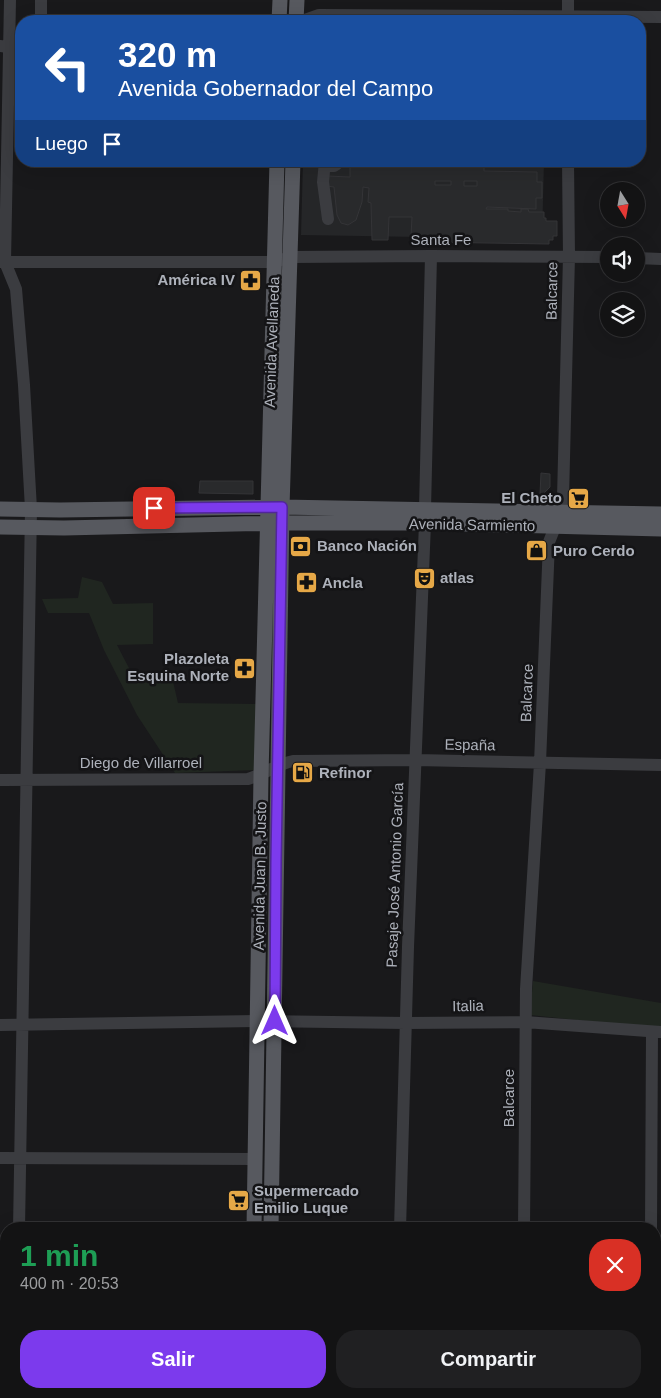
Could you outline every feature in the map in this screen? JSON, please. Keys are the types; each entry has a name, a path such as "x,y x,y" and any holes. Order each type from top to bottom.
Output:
{"main road":[{"path":"279,15 280,0"},
{"path":"296,0 296,15"},
{"name":"Avenida Avellaneda","path":"275,523 274,262 277,167"},
{"name":"Avenida Avellaneda","path":"275,507 291,257 293,167"},
{"name":"Avenida Sarmiento","path":"0,509 275,507 425,516 555,527 661,528"},
{"name":"Avenida Sarmiento","path":"0,527 64,528 275,523 561,512 661,514"},
{"name":"Avenida Juan B. Justo","path":"271,1222 278,764 275,523"},
{"name":"Avenida Juan B. Justo","path":"254,1222 261,775 275,523"}],"street":[{"path":"10,0 4,46 3,262 16,289 31,509 19,1222"},
{"path":"41,0 41,15"},
{"path":"568,0 568,15"},
{"path":"646,17 661,17"},
{"path":"328,167 323,182 328,219"},
{"name":"Balcarce","path":"524,1222 526,989 540,763 550,542 561,512 563,498 569,256 568,167"},
{"name":"Pasaje José Antonio García","path":"400,1222 425,516 431,256"},
{"name":"Santa Fe","path":"3,262 274,262 291,257 600,257"},
{"path":"645,258 661,259"},
{"name":"España","path":"278,764 293,761 416,760 661,765"},
{"name":"Diego de Villarroel","path":"0,780 248,779 261,775 278,764"},
{"name":"Italia","path":"0,1025 258,1021 525,1022 657,1032"},
{"path":"651,1222 657,1032"},
{"path":"0,1158 256,1159"}],"shaded area":[{"path":"303,167 544,167 542,239 301,235"},
{"path":"82,577 102,582 113,604 153,603 153,644 117,645 131,672 171,673 178,703 257,704 257,770 175,773 137,715 104,650 89,613 48,613 42,599 78,598"},
{"path":"533,981 661,1003 661,1029 530,1015"}],"building":[{"path":"350,167 484,167 484,171 537,172 537,182 542,182 542,198 536,198 536,209 487,207 486,209 508,209 508,211 521,212 521,209 528,209 529,212 544,212 546,221 557,221 557,236 553,236 553,240 549,240 549,244 426,242 426,236 411,236 412,217 389,217 388,240 372,240 371,203 368,202 369,188 363,187 362,202 356,220 348,225 341,223 337,215 334,187 326,186 327,176 350,177","holes":["435,181 451,181 451,185 435,185","464,181 477,181 477,186 464,186"]},
{"path":"541,473 550,474 550,487 543,494 540,494"},
{"path":"200,481 253,481 253,494 199,493"}],"place":[{"name":"América IV","path":"251,280"},
{"name":"El Cheto","path":"578,498"},
{"name":"Banco Nación","path":"301,546"},
{"name":"Puro Cerdo","path":"537,551"},
{"name":"atlas","path":"424,578"},
{"name":"Ancla","path":"306,583"},
{"name":"Plazoleta Esquina Norte","path":"245,668"},
{"name":"Refinor","path":"303,773"},
{"name":"Supermercado Emilio Luque","path":"238,1200"}],"route":[{"path":"154,508 282,507 275,1021"}]}
